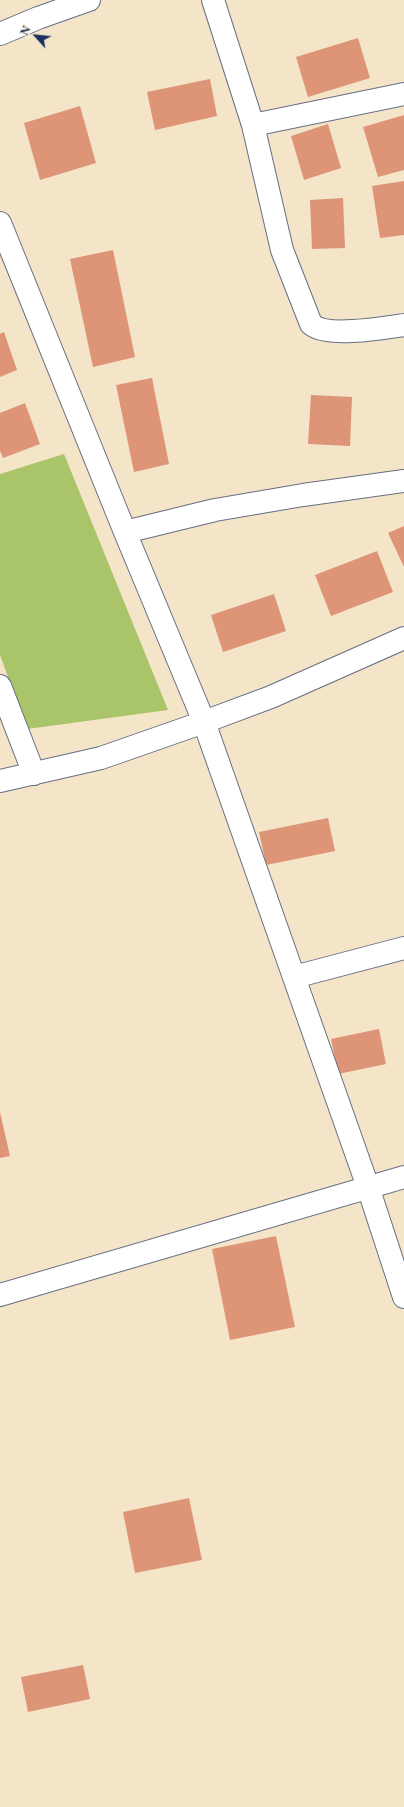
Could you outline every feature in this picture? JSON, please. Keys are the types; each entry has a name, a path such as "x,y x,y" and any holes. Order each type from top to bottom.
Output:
{"street":[{"path":"0,34 38,18 89,0"},
{"path":"213,0 253,125 282,250 311,324 322,330 336,331 364,331 404,325"},
{"path":"253,125 404,94"},
{"path":"0,223 125,532 204,722 368,1187 404,1297"},
{"path":"125,532 215,510 303,495 404,481"},
{"path":"0,781 101,758 204,722 271,697 404,638"},
{"path":"0,686 34,774"},
{"path":"294,977 404,948"},
{"path":"0,1295 404,1177"}],"green space":[{"path":"64,454 168,710 27,729 0,655 0,474"}],"building":[{"path":"358,38 370,78 308,97 296,57"},
{"path":"210,79 217,116 155,130 147,92"},
{"path":"80,106 96,163 40,180 24,123"},
{"path":"404,115 404,170 378,177 363,127"},
{"path":"328,124 341,168 304,180 291,136"},
{"path":"404,181 404,235 380,238 372,186"},
{"path":"343,198 345,248 312,249 310,200"},
{"path":"113,250 135,357 93,367 70,259"},
{"path":"4,332 17,370 0,377 0,334"},
{"path":"152,378 169,464 134,472 116,385"},
{"path":"311,395 352,397 350,446 308,444"},
{"path":"25,403 40,444 3,458 0,451 0,413"},
{"path":"404,526 404,567 388,533"},
{"path":"377,551 393,592 331,616 315,575"},
{"path":"274,594 286,631 223,652 211,615"},
{"path":"328,818 335,851 266,865 259,832"},
{"path":"379,1029 386,1064 338,1074 331,1039"},
{"path":"0,1112 10,1156 0,1158"},
{"path":"276,1236 295,1327 230,1340 212,1249"},
{"path":"189,1498 202,1560 135,1573 123,1512"},
{"path":"83,1665 90,1699 28,1712 21,1677"}]}
